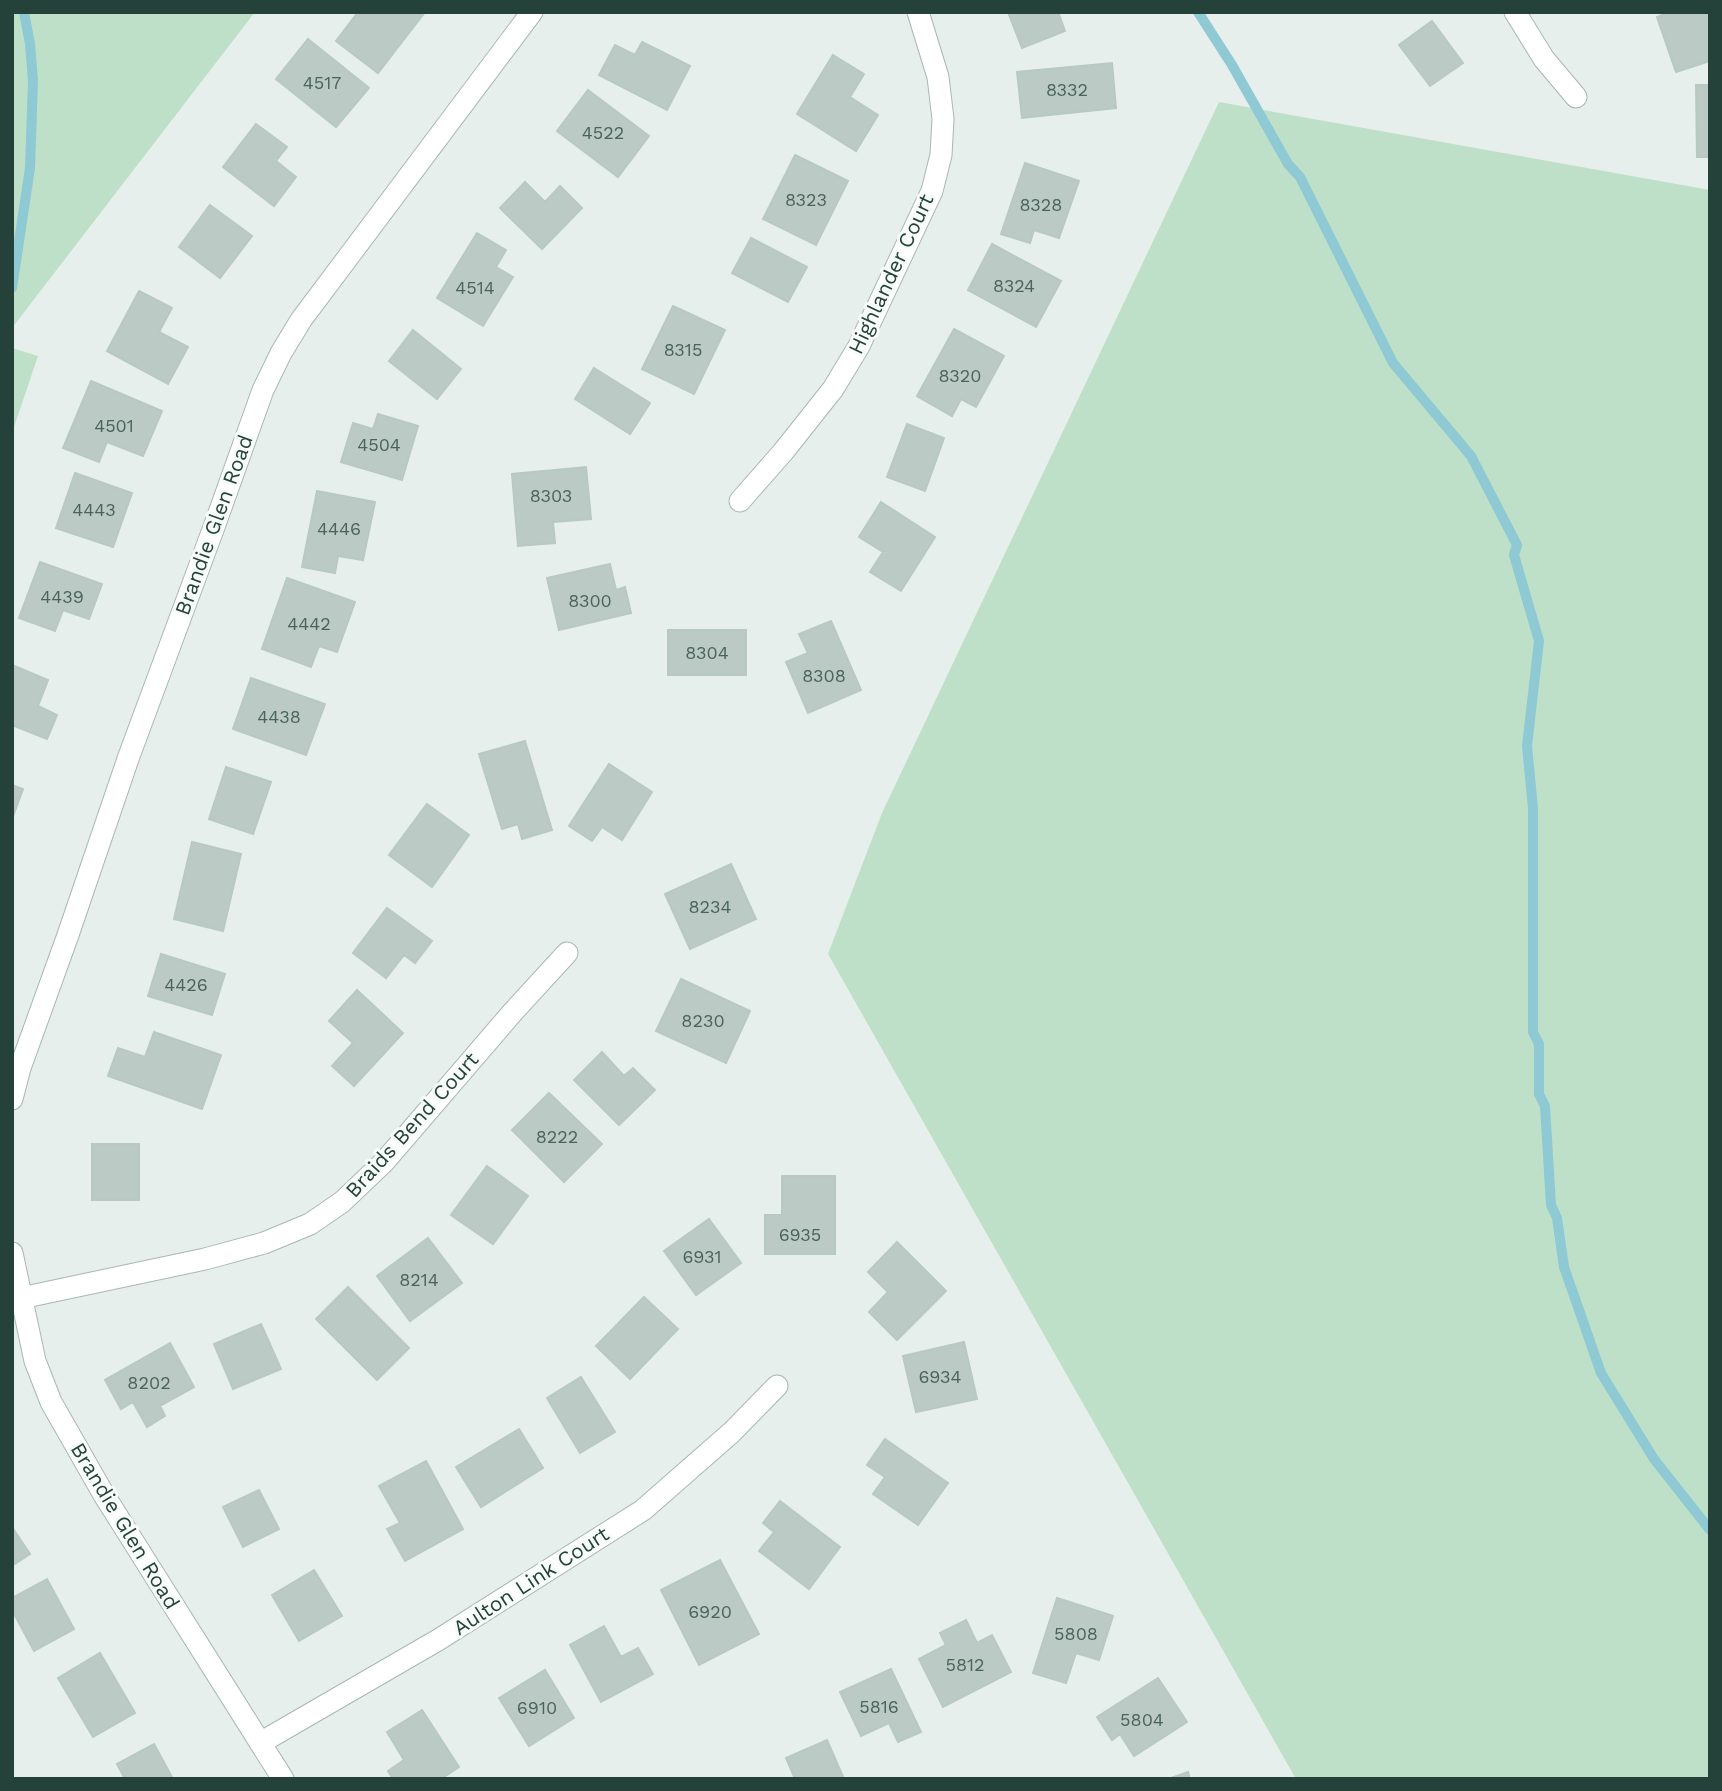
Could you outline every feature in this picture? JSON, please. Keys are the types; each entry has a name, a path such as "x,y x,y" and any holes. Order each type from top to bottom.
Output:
{"street":[{"name":"Brandie Glen Road","path":"12,1099 20,1068 130,756 269,377 301,320 531,12"},
{"name":"Highlander Court","path":"740,501 833,389 859,346 932,191 941,155 943,118 938,77 918,12"},
{"path":"1516,12 1544,59 1576,97"},
{"name":"Braids Bend Court","path":"21,1298 205,1259 264,1243 310,1224 342,1202 384,1162 566,953"},
{"name":"Brandie Glen Road","path":"12,1253 35,1361 51,1402 104,1495 283,1779"},
{"name":"Aulton Link Court","path":"260,1743 438,1640 643,1510 732,1432 777,1386"}],"green space":[{"path":"12,12 255,12 12,328"},
{"path":"1219,102 1710,190 1710,1779 1296,1779 828,954 882,813"},
{"path":"12,348 38,356 12,433"}],"building":[{"path":"358,12 425,12 378,73 336,41"},
{"path":"1008,12 1058,12 1065,31 1022,48"},
{"path":"1670,12 1710,12 1710,61 1676,72 1657,17"},
{"path":"1432,21 1463,63 1430,86 1399,45"},
{"path":"308,39 369,88 336,127 276,79"},
{"path":"642,42 690,66 667,110 599,75 615,45 635,55"},
{"path":"833,55 864,74 850,97 878,115 856,151 797,114"},
{"path":"1112,63 1116,108 1022,118 1017,72"},
{"path":"1696,85 1710,85 1710,157 1697,157"},
{"path":"588,90 649,136 618,177 557,131"},
{"path":"256,124 287,147 276,161 296,177 274,206 223,167"},
{"path":"795,155 848,181 816,245 763,219"},
{"path":"1025,163 1079,181 1059,238 1034,230 1030,243 1001,234"},
{"path":"525,182 545,202 560,186 582,208 542,249 500,208"},
{"path":"210,205 252,236 220,278 179,247"},
{"path":"477,233 506,250 496,267 513,277 483,326 437,298"},
{"path":"751,238 807,267 788,302 732,273"},
{"path":"992,244 1061,281 1036,327 968,290"},
{"path":"139,291 172,308 159,332 188,347 168,384 107,351"},
{"path":"673,306 725,330 694,394 642,369"},
{"path":"954,329 1004,356 976,407 961,399 952,416 917,396"},
{"path":"413,330 461,369 437,399 389,361"},
{"path":"594,368 650,403 630,434 575,399"},
{"path":"91,381 162,411 143,456 107,442 99,462 63,448"},
{"path":"378,414 418,426 402,480 341,462 353,423 373,429"},
{"path":"907,424 944,438 925,491 887,477"},
{"path":"586,467 591,519 553,522 555,543 518,546 512,474"},
{"path":"75,473 132,493 113,547 56,528"},
{"path":"317,491 375,502 363,560 338,556 335,573 302,567"},
{"path":"881,502 935,537 901,591 870,572 883,552 859,537"},
{"path":"40,562 102,584 89,619 63,610 55,631 19,618"},
{"path":"610,564 616,590 625,587 631,613 559,630 547,578"},
{"path":"287,578 355,602 337,652 319,646 311,667 262,649"},
{"path":"831,621 861,690 808,713 786,662 808,653 799,634"},
{"path":"668,630 746,630 746,675 668,675"},
{"path":"12,665 48,680 38,706 57,715 47,739 12,725"},
{"path":"251,678 325,704 306,755 233,729"},
{"path":"525,741 552,830 522,839 518,824 502,829 479,754"},
{"path":"609,764 652,792 622,840 602,827 592,841 569,826"},
{"path":"226,767 271,782 253,834 209,819"},
{"path":"12,785 23,789 12,819"},
{"path":"427,804 469,835 432,887 389,855"},
{"path":"192,842 241,854 223,931 174,919"},
{"path":"731,864 756,919 690,949 665,894"},
{"path":"387,908 432,941 415,963 404,955 386,978 353,953"},
{"path":"161,954 225,974 212,1015 148,996"},
{"path":"681,979 750,1011 726,1063 656,1031"},
{"path":"357,990 403,1033 354,1086 332,1066 353,1043 329,1021"},
{"path":"154,1032 221,1055 202,1109 108,1076 118,1048 145,1057"},
{"path":"602,1052 624,1076 633,1068 655,1090 619,1125 574,1080"},
{"path":"549,1093 602,1144 564,1182 512,1130"},
{"path":"92,1144 139,1144 139,1200 92,1200"},
{"path":"487,1166 528,1196 493,1244 451,1215"},
{"path":"782,1176 835,1176 835,1254 765,1254 765,1215 782,1215"},
{"path":"709,1219 741,1263 696,1295 664,1251"},
{"path":"428,1238 462,1283 410,1321 377,1276"},
{"path":"897,1242 946,1291 897,1340 869,1312 888,1292 868,1272"},
{"path":"348,1287 409,1348 377,1380 316,1319"},
{"path":"644,1297 678,1329 630,1379 596,1346"},
{"path":"261,1324 281,1369 233,1389 214,1344"},
{"path":"964,1342 977,1399 916,1412 903,1356"},
{"path":"170,1343 194,1387 160,1406 165,1416 147,1427 133,1402 121,1409 105,1380"},
{"path":"581,1377 615,1432 580,1453 547,1398"},
{"path":"519,1429 543,1468 481,1507 456,1467"},
{"path":"885,1439 948,1483 918,1525 873,1494 885,1477 867,1465"},
{"path":"426,1461 463,1529 405,1561 387,1529 400,1523 379,1486"},
{"path":"259,1490 279,1529 243,1547 223,1507"},
{"path":"780,1501 840,1547 809,1589 759,1551 774,1532 763,1523"},
{"path":"12,1527 30,1554 12,1566"},
{"path":"720,1560 759,1634 699,1665 661,1590"},
{"path":"314,1570 342,1616 299,1641 272,1595"},
{"path":"47,1579 74,1629 34,1651 12,1610 12,1598"},
{"path":"1057,1598 1113,1616 1099,1660 1076,1653 1066,1683 1033,1673"},
{"path":"966,1620 977,1643 992,1635 1011,1672 943,1707 919,1659 946,1645 940,1633"},
{"path":"604,1626 621,1657 638,1648 653,1674 601,1702 570,1645"},
{"path":"100,1653 135,1713 93,1737 58,1678"},
{"path":"891,1669 921,1732 898,1742 889,1723 861,1736 840,1692"},
{"path":"545,1670 574,1718 529,1746 499,1698"},
{"path":"1158,1678 1187,1722 1134,1756 1120,1734 1112,1740 1097,1717"},
{"path":"422,1710 459,1767 441,1779 393,1779 388,1771 404,1760 387,1732"},
{"path":"827,1740 844,1779 795,1779 786,1758"},
{"path":"154,1744 173,1779 125,1779 117,1764"},
{"path":"1188,1772 1190,1779 1168,1779"}],"waterway":[{"path":"12,288 30,168 33,81 24,12"},
{"path":"1198,12 1232,65 1288,164 1300,177 1393,363 1471,456 1517,545 1514,555 1539,641 1527,746 1533,808 1533,1032 1539,1044 1539,1094 1545,1106 1551,1205 1557,1218 1564,1267 1601,1373 1654,1459 1710,1530"}]}
